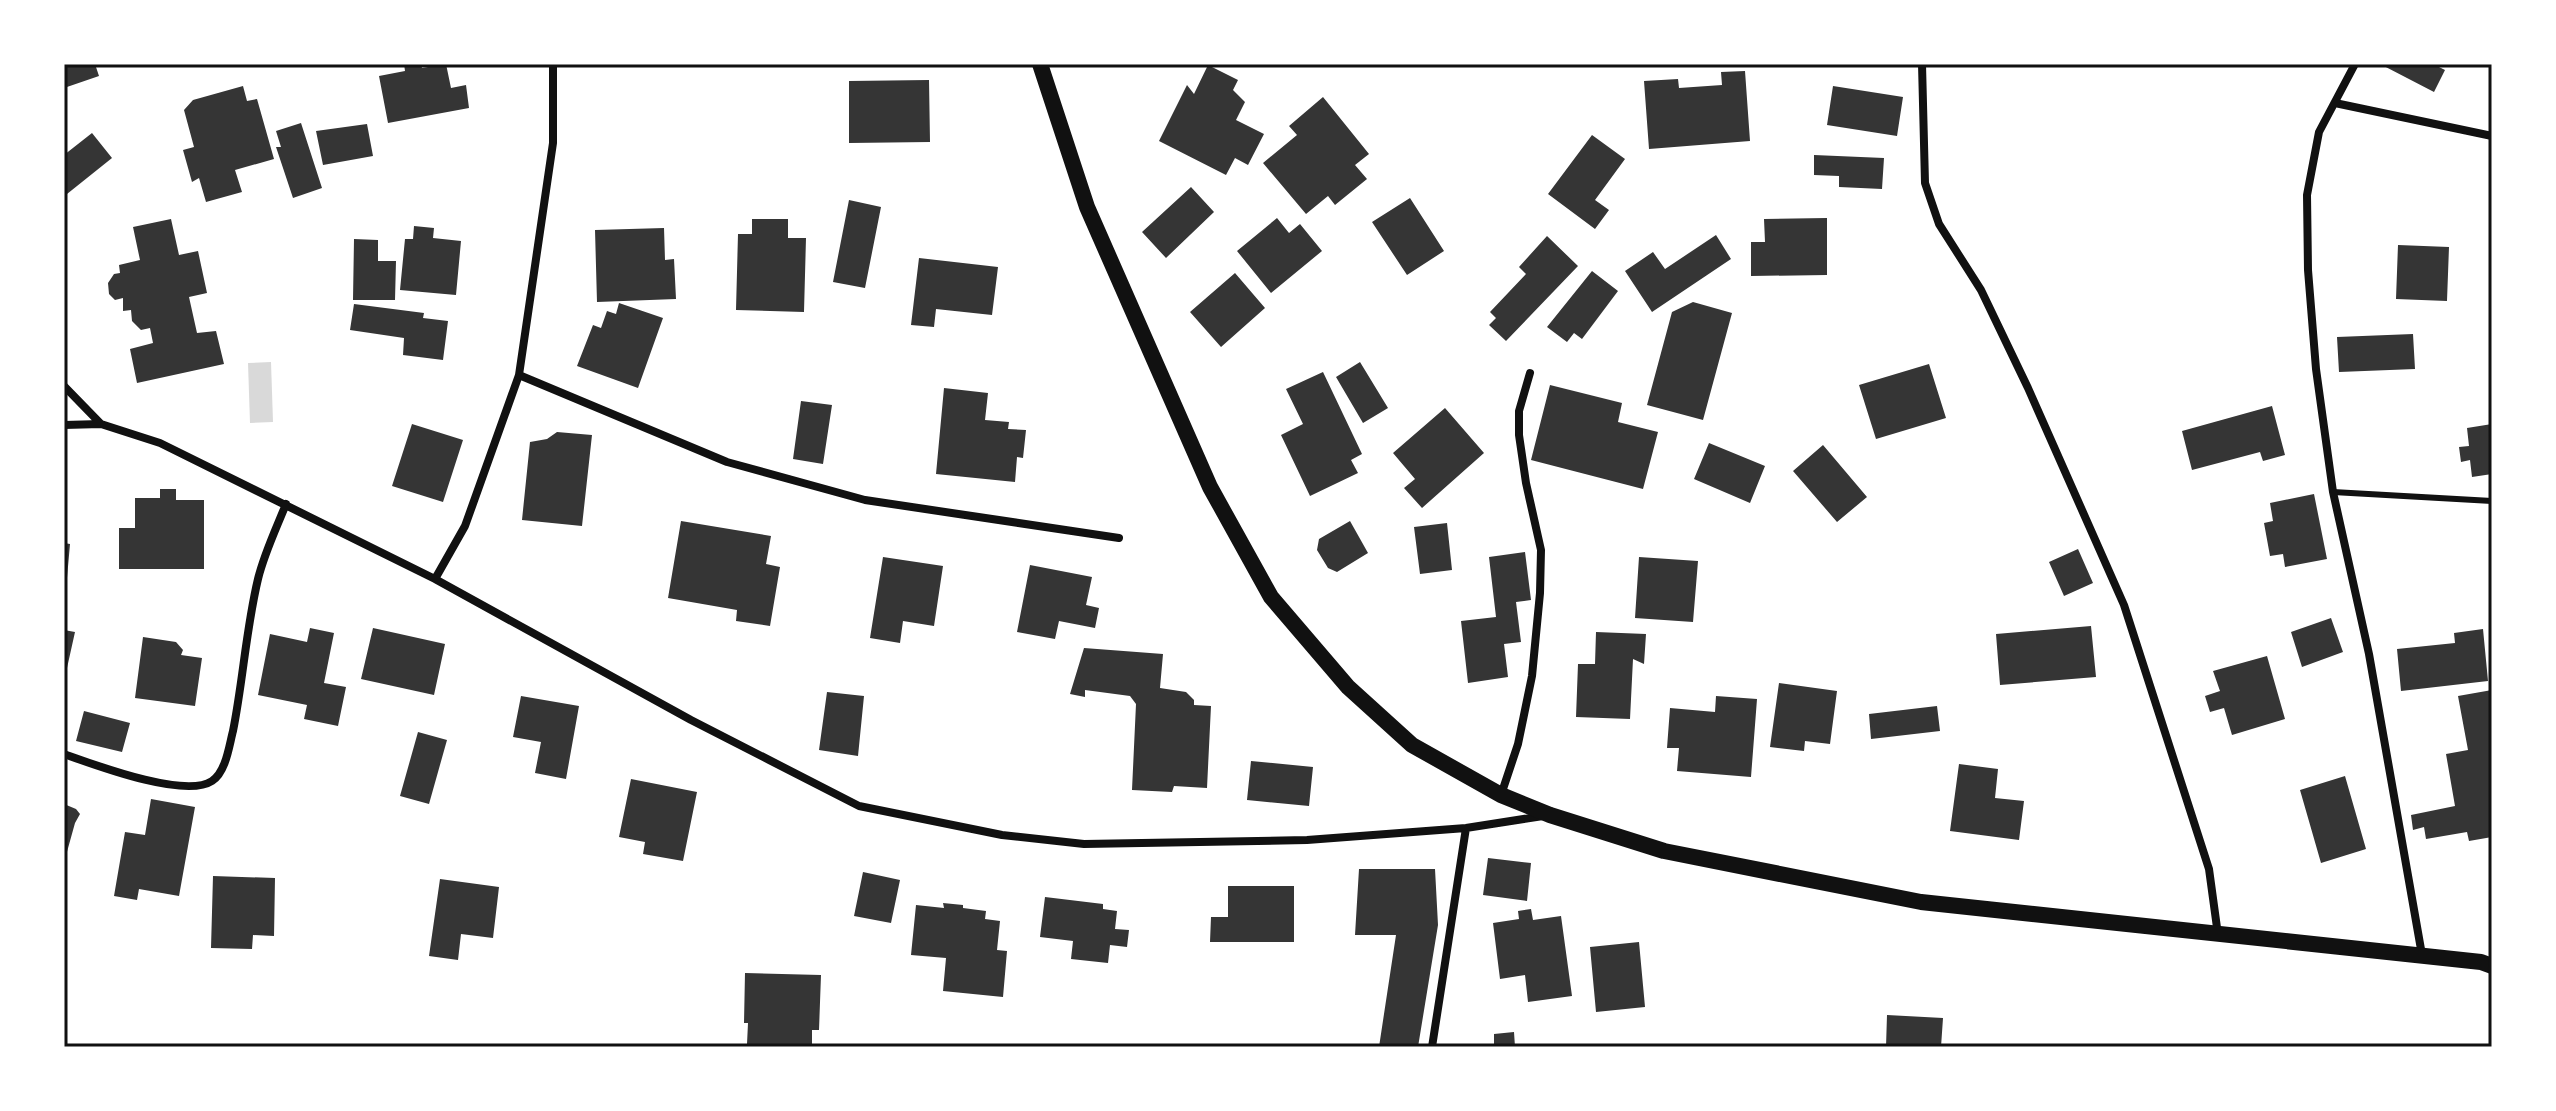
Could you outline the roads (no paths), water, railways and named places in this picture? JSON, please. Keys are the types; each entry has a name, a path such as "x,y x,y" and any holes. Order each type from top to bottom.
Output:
{"main road":[{"path":"1040,64 1087,207 1210,487 1271,597 1348,687 1412,745 1501,795 1550,815 1664,851 1921,902 2481,962 2492,966"}],"street":[{"path":"435,579 465,526 519,375 553,143 553,64"},
{"path":"1922,64 1925,183 1939,224 1981,290 2028,388 2124,605 2209,869 2218,935"},
{"path":"2355,64 2319,132 2307,195 2308,270 2316,369 2333,492 2369,654 2422,957"},
{"path":"2335,103 2492,136"},
{"path":"1501,795 1518,744 1532,676 1540,593 1541,550 1519,435 1519,411 1530,373"},
{"path":"519,375 727,462 865,500 1119,538"},
{"path":"64,386 101,424"},
{"path":"64,425 101,424 160,443 435,579 691,720 859,806 1002,835 1084,844 1307,840 1466,828 1550,815"},
{"path":"64,754 150,780 189,788 212,781 222,770 232,733 259,577 286,504"},
{"path":"1432,1047 1466,828"}],"lane":[{"path":"2333,492 2492,501"}]}
